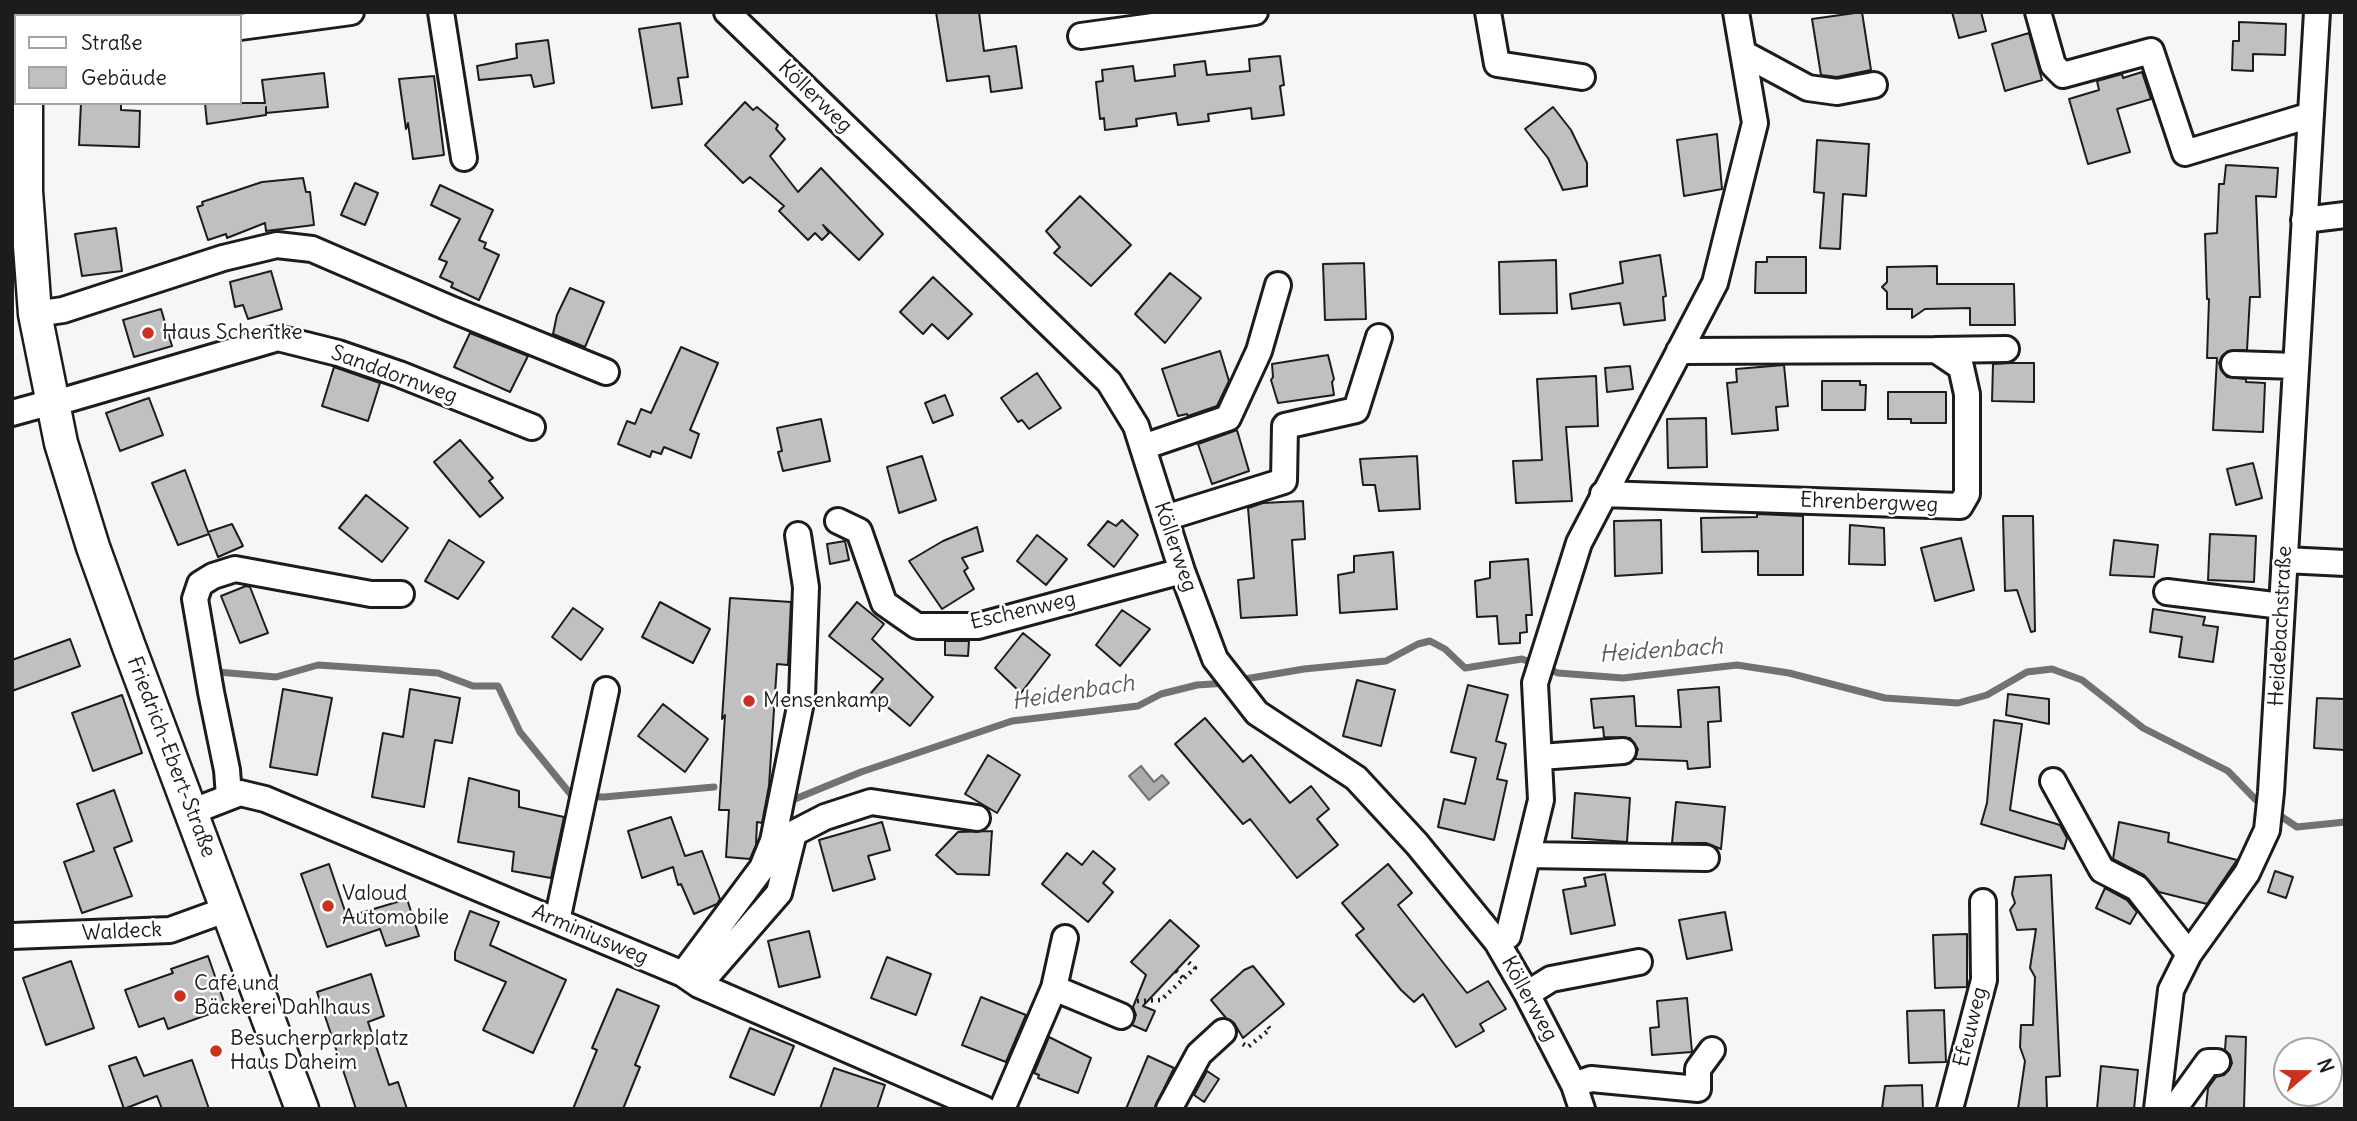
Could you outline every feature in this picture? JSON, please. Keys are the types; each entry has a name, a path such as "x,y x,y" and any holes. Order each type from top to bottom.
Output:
{"main road":[{"name":"Friedrich-Ebert-Straße","path":"26,105 26,191 36,314 61,443 93,547 302,1109"}],"street":[{"path":"242,27 351,12"},
{"path":"441,12 464,158"},
{"name":"Köllerweg","path":"727,12 1109,382 1136,426 1182,571 1215,659 1257,713 1356,778 1417,844 1497,942 1574,1084 1582,1109"},
{"path":"1081,36 1255,12"},
{"path":"1488,12 1497,64 1582,77"},
{"path":"1497,942 1508,936 1541,800 1535,683 1579,543 1715,283 1755,123 1736,12"},
{"path":"2038,12 2053,65 2063,75 2151,51 2185,153 2311,115"},
{"name":"Heidebachstraße","path":"2157,1109 2171,990 2189,954 2247,873 2267,830 2317,12"},
{"path":"1743,53 1808,88 1837,92 1874,85"},
{"path":"2304,220 2345,215"},
{"path":"36,314 63,310 223,258 277,245 312,249 606,372"},
{"path":"1143,447 1228,418 1259,351 1278,285"},
{"path":"1165,518 1284,481 1285,426 1356,410 1379,337"},
{"name":"Sanddornweg","path":"52,403 278,338 338,353 399,374 532,426"},
{"path":"1683,344 1937,342 2006,349"},
{"name":"Ehrenbergweg","path":"1603,494 1960,506 1967,494 1966,394 1961,367 1937,342"},
{"path":"2234,364 2296,366"},
{"path":"12,413 52,403"},
{"name":"Eschenweg","path":"838,521 859,531 884,603 917,626 978,626 1182,571"},
{"path":"691,980 762,868 773,841 802,697 806,587 798,535"},
{"path":"2285,560 2345,563"},
{"name":"Friedrich-Ebert-Straße","path":"229,796 227,771 195,599 200,584 235,569 371,594 401,594"},
{"path":"2167,592 2282,613"},
{"path":"2192,608 2282,613"},
{"path":"557,921 606,690"},
{"path":"1540,757 1623,751"},
{"path":"2053,781 2102,870 2137,888 2189,954"},
{"name":"Arminiusweg","path":"191,812 240,793 265,799 557,921 984,1109"},
{"path":"691,980 779,893 794,833 825,817 871,802 977,818"},
{"path":"1528,855 1706,858"},
{"name":"Efeuweg","path":"1950,1109 1984,980 1983,902"},
{"name":"Waldeck","path":"12,936 170,930 228,908"},
{"path":"1002,1109 1054,988 1065,937"},
{"path":"1527,994 1552,979 1639,962"},
{"path":"1054,988 1121,1016"},
{"path":"1169,1109 1199,1054 1223,1032"},
{"path":"1574,1084 1591,1079 1698,1089 1698,1069 1712,1051"},
{"path":"2174,1109 2208,1062 2217,1062"}],"path":[{"path":"1088,1002 1161,1000 1195,968 1188,962"},
{"path":"1176,971 1184,979"},
{"path":"1223,1032 1248,1047 1270,1029 1266,1024"}],"shaded area":[{"path":"1141,766 1154,782 1162,775 1169,783 1149,800 1129,776"}],"building":[{"path":"936,12 979,12 984,51 1016,46 1022,88 991,92 989,76 947,81"},
{"path":"1862,12 1871,70 1837,77 1821,75 1812,19"},
{"path":"1952,12 1981,12 1986,31 1959,38"},
{"path":"2239,22 2286,24 2285,55 2253,54 2253,71 2232,70 2233,41 2239,41"},
{"path":"680,23 688,77 678,78 682,104 652,108 639,29"},
{"path":"2029,33 2042,80 2005,91 1992,44"},
{"path":"548,40 554,83 534,87 531,75 479,80 477,66 517,58 516,44"},
{"path":"1280,56 1284,115 1252,119 1251,108 1208,114 1209,121 1178,125 1176,113 1136,119 1137,126 1105,130 1104,118 1100,119 1096,82 1103,81 1102,70 1133,66 1135,81 1175,76 1174,65 1205,61 1207,75 1250,71 1249,59"},
{"path":"2142,72 2151,99 2117,109 2130,152 2088,164 2069,99 2099,90 2097,81 2122,74 2123,78"},
{"path":"324,73 328,107 266,113 207,124 205,105 265,103 262,80"},
{"path":"434,76 444,155 413,159 399,79"},
{"path":"745,102 753,110 757,107 778,125 776,129 785,139 770,156 798,192 821,168 883,234 859,260 823,225 829,233 822,240 815,233 808,240 779,211 784,206 750,177 743,183 705,145"},
{"path":"81,105 121,105 121,110 140,111 139,147 79,145"},
{"path":"1553,107 1571,130 1587,163 1587,186 1563,190 1548,158 1525,129"},
{"path":"1717,134 1722,189 1684,196 1677,140"},
{"path":"1817,140 1869,144 1866,196 1843,194 1840,249 1820,248 1824,193 1814,192"},
{"path":"2226,165 2278,168 2276,197 2256,196 2260,297 2250,297 2247,350 2228,351 2219,363 2227,377 2265,383 2263,432 2213,430 2217,358 2207,358 2209,299 2205,234 2217,233 2219,184 2224,184"},
{"path":"303,178 306,192 310,192 314,225 266,231 265,223 227,238 226,234 208,240 197,207 203,205 202,202 262,182"},
{"path":"355,183 378,193 365,225 341,215"},
{"path":"440,185 493,210 479,240 486,243 484,248 499,255 479,300 451,287 453,283 440,277 447,262 439,259 460,219 431,205"},
{"path":"1080,196 1131,245 1091,286 1054,253 1060,247 1046,231"},
{"path":"116,228 122,271 82,276 75,234"},
{"path":"1660,255 1666,296 1663,297 1665,320 1624,325 1620,303 1572,309 1570,294 1623,283 1620,262"},
{"path":"1767,257 1806,257 1806,293 1755,293 1756,262 1767,262"},
{"path":"1556,260 1557,313 1500,314 1499,262"},
{"path":"1364,263 1366,319 1325,320 1323,264"},
{"path":"1937,266 1937,284 2014,284 2015,325 1970,325 1970,308 1925,309 1912,318 1912,309 1887,309 1887,292 1882,287 1887,282 1887,267"},
{"path":"271,271 282,309 248,319 243,305 235,307 230,282"},
{"path":"1170,273 1201,298 1165,343 1135,314"},
{"path":"933,277 972,314 948,339 932,324 923,334 900,312"},
{"path":"570,288 604,302 585,347 553,334 557,315"},
{"name":"Haus Schentke","path":"161,309 172,346 134,357 123,320"},
{"path":"470,333 528,356 510,392 454,367"},
{"path":"681,347 718,363 690,430 699,434 691,458 664,447 661,454 652,451 650,457 618,444 627,421 635,424 641,409 651,413"},
{"path":"1220,351 1229,381 1217,406 1188,416 1178,416 1162,369"},
{"path":"1328,355 1334,379 1334,395 1278,403 1271,380 1272,364"},
{"path":"2034,363 2034,402 1992,401 1993,364"},
{"path":"1784,365 1788,406 1776,407 1778,430 1732,434 1727,383 1737,382 1736,369"},
{"path":"1630,366 1633,389 1607,392 1605,368"},
{"path":"334,367 380,383 368,421 322,406"},
{"path":"1037,373 1061,408 1029,429 1022,420 1018,422 1001,398"},
{"path":"1596,376 1598,426 1566,427 1572,501 1516,503 1513,461 1542,460 1537,379"},
{"path":"1822,381 1860,381 1860,385 1866,385 1865,410 1822,410"},
{"path":"1888,392 1946,392 1946,423 1911,423 1911,419 1888,419"},
{"path":"945,395 953,415 933,423 925,403"},
{"path":"149,398 163,435 120,451 106,413"},
{"path":"1706,418 1707,467 1668,468 1667,419"},
{"path":"821,419 830,461 783,471 778,452 782,451 777,428"},
{"path":"1237,430 1249,471 1212,484 1198,444"},
{"path":"460,440 493,478 489,481 503,498 480,517 434,462"},
{"path":"922,456 936,500 899,513 887,467"},
{"path":"1417,456 1420,509 1379,511 1375,485 1363,485 1360,459"},
{"path":"2253,463 2262,498 2236,505 2227,469"},
{"path":"185,470 208,532 232,524 243,546 218,557 209,534 178,545 152,483"},
{"path":"366,495 408,528 382,562 339,528"},
{"path":"1303,501 1305,539 1292,540 1297,615 1241,618 1238,580 1254,578 1248,508 1263,503"},
{"path":"1757,514 1803,516 1803,575 1758,575 1758,551 1702,552 1701,518 1757,517"},
{"path":"2003,516 2033,516 2035,631 2031,632 2017,590 2005,591"},
{"path":"1122,520 1138,535 1114,567 1088,545 1108,521 1116,526"},
{"path":"1661,520 1662,573 1615,576 1614,521"},
{"path":"1850,525 1884,528 1885,565 1849,564"},
{"path":"977,527 983,551 962,558 968,568 964,571 974,589 942,609 909,561 943,541"},
{"path":"2210,534 2256,536 2254,582 2208,580"},
{"path":"1037,535 1067,559 1046,585 1017,561"},
{"path":"1961,538 1974,590 1935,601 1921,548"},
{"path":"449,540 484,562 458,599 425,581"},
{"path":"2114,540 2158,545 2154,577 2110,575"},
{"path":"845,541 849,560 830,564 827,544"},
{"path":"1393,552 1397,609 1340,613 1338,575 1354,572 1354,556"},
{"path":"1528,559 1532,615 1526,615 1527,632 1520,633 1520,643 1499,644 1497,616 1477,617 1475,581 1490,578 1490,562"},
{"path":"246,586 250,587 268,633 240,643 221,596"},
{"name":"Mensenkamp","path":"730,598 791,602 788,665 777,664 769,786 762,823 757,822 756,845 750,859 726,857 729,810 719,810"},
{"path":"660,602 710,629 693,663 642,637"},
{"path":"857,602 884,624 872,639 933,697 910,726 871,693 883,679 829,636"},
{"path":"573,608 603,629 581,660 552,637"},
{"path":"2153,609 2205,617 2203,625 2218,627 2213,662 2179,657 2182,637 2150,632"},
{"path":"1122,610 1150,629 1120,666 1096,645"},
{"path":"1023,633 1050,655 1021,693 995,668"},
{"path":"70,639 80,666 12,691 12,660"},
{"path":"945,641 969,641 968,656 945,655"},
{"path":"1357,680 1395,690 1381,746 1343,736"},
{"path":"1468,685 1508,695 1496,741 1506,744 1497,779 1507,781 1494,840 1438,827 1444,799 1465,804 1476,758 1451,752"},
{"path":"1719,687 1721,721 1708,722 1710,767 1688,769 1687,761 1635,759 1638,749 1630,738 1604,737 1603,727 1594,728 1591,699 1634,696 1636,726 1681,727 1678,690"},
{"path":"283,689 332,698 317,775 270,767"},
{"path":"410,689 460,698 452,743 435,740 424,807 372,797 383,733 403,737"},
{"path":"2008,694 2049,699 2049,724 2006,715"},
{"path":"122,695 142,753 93,771 72,713"},
{"path":"2317,698 2345,699 2345,750 2314,748"},
{"path":"663,704 708,739 685,772 638,736"},
{"path":"1205,718 1243,762 1251,755 1290,803 1311,786 1329,809 1317,819 1338,845 1297,878 1250,819 1243,824 1175,744"},
{"path":"1994,720 2022,724 2010,810 2060,825 2067,838 2064,849 1981,824 1987,803"},
{"path":"988,755 1020,775 997,813 965,794"},
{"path":"469,778 519,791 519,807 564,817 551,878 512,871 514,852 458,842"},
{"path":"114,790 132,841 114,848 132,896 82,913 64,862 94,851 77,804"},
{"path":"1575,793 1630,798 1627,842 1572,838"},
{"path":"1676,802 1725,807 1721,849 1706,843 1672,843"},
{"path":"671,817 685,856 702,851 720,899 717,904 694,914 681,884 678,885 673,867 642,878 628,831"},
{"path":"882,822 890,850 868,856 875,879 833,891 819,840"},
{"path":"2119,822 2169,833 2168,842 2237,860 2207,904 2159,892 2144,875 2113,859"},
{"path":"992,831 989,875 957,874 936,855 958,832"},
{"path":"1093,851 1115,869 1103,883 1113,892 1088,922 1042,884 1067,853 1082,865"},
{"path":"329,864 347,917 407,899 419,936 386,946 380,929 327,947 301,874"},
{"path":"1388,864 1412,893 1398,905 1467,993 1488,981 1506,1009 1480,1024 1484,1031 1456,1047 1423,994 1414,1002 1356,935 1364,929 1342,903"},
{"path":"2275,871 2293,877 2286,898 2268,892"},
{"path":"1605,874 1615,925 1571,934 1563,890 1586,886 1584,878"},
{"path":"2051,875 2060,1076 2046,1077 2047,1109 2018,1109 2025,1061 2020,1047 2021,1025 2033,1025 2035,977 2030,968 2036,929 2017,930 2010,910 2015,903 2012,894 2015,877"},
{"path":"2105,888 2127,900 2137,912 2130,924 2096,908"},
{"path":"470,911 499,922 490,945 566,980 533,1053 483,1030 506,982 455,960 455,952"},
{"path":"1725,912 1732,950 1687,959 1679,920"},
{"path":"1170,920 1199,946 1143,1006 1155,1011 1146,1031 1132,1025 1136,1015 1133,1007 1146,975 1131,962"},
{"path":"809,931 820,977 779,987 768,941"},
{"path":"1967,934 1967,987 1935,988 1933,935"},
{"path":"208,956 226,1008 168,1029 164,1018 139,1027 125,990 173,973 171,969"},
{"path":"887,957 931,974 916,1015 871,998"},
{"path":"71,961 94,1028 46,1045 23,978"},
{"path":"1253,966 1284,1004 1243,1038 1234,1023 1226,1018 1211,1000 1244,970"},
{"path":"371,974 384,1016 368,1022 389,1085 398,1082 407,1109 356,1109 317,992"},
{"path":"617,989 659,1006 635,1065 640,1067 623,1109 573,1109 597,1050 592,1048"},
{"path":"981,997 1026,1015 1006,1062 962,1045"},
{"path":"1687,998 1692,1052 1652,1055 1650,1028 1659,1027 1657,1001"},
{"path":"1944,1010 1946,1062 1909,1063 1907,1011"},
{"path":"750,1028 794,1046 774,1095 730,1077"},
{"path":"2226,1036 2246,1037 2244,1109 2206,1108 2208,1088 2216,1077 2229,1070 2232,1063 2225,1050"},
{"path":"1049,1037 1091,1058 1078,1093 1038,1078 1039,1075 1034,1073"},
{"path":"1148,1056 1174,1068 1154,1109 1126,1109"},
{"path":"136,1057 144,1076 192,1060 209,1109 162,1109 157,1096 124,1109 109,1066"},
{"path":"2101,1066 2138,1070 2134,1109 2097,1109"},
{"path":"834,1068 885,1085 877,1109 820,1109"},
{"path":"1207,1071 1219,1079 1204,1102 1194,1095"},
{"path":"1922,1085 1923,1109 1882,1109 1885,1086"}],"waterway":[{"name":"Heidenbach","path":"1239,680 1304,669 1386,661 1418,644 1430,641 1445,649 1465,668 1522,659 1558,673 1623,678 1737,665 1789,673 1885,698 1958,703 1987,695 2027,672 2052,669 2082,680 2143,728 2228,771 2263,805"},
{"name":"Heidenbach","path":"218,672 276,677 318,665 438,673 473,686 498,686 520,732 572,796 604,797 714,787"},
{"name":"Heidenbach","path":"790,801 861,772 1012,721 1138,706 1161,694 1197,685 1227,683"},
{"name":"Heidenbach","path":"2273,811 2297,827 2345,822"}],"place":[{"name":"Haus Schentke","path":"148,333"},
{"name":"Mensenkamp","path":"749,701"},
{"name":"Valoud Automobile","path":"328,906"},
{"name":"Café und Bäckerei Dahlhaus","path":"180,996"},
{"name":"Besucherparkplatz Haus Daheim","path":"216,1051"}]}
